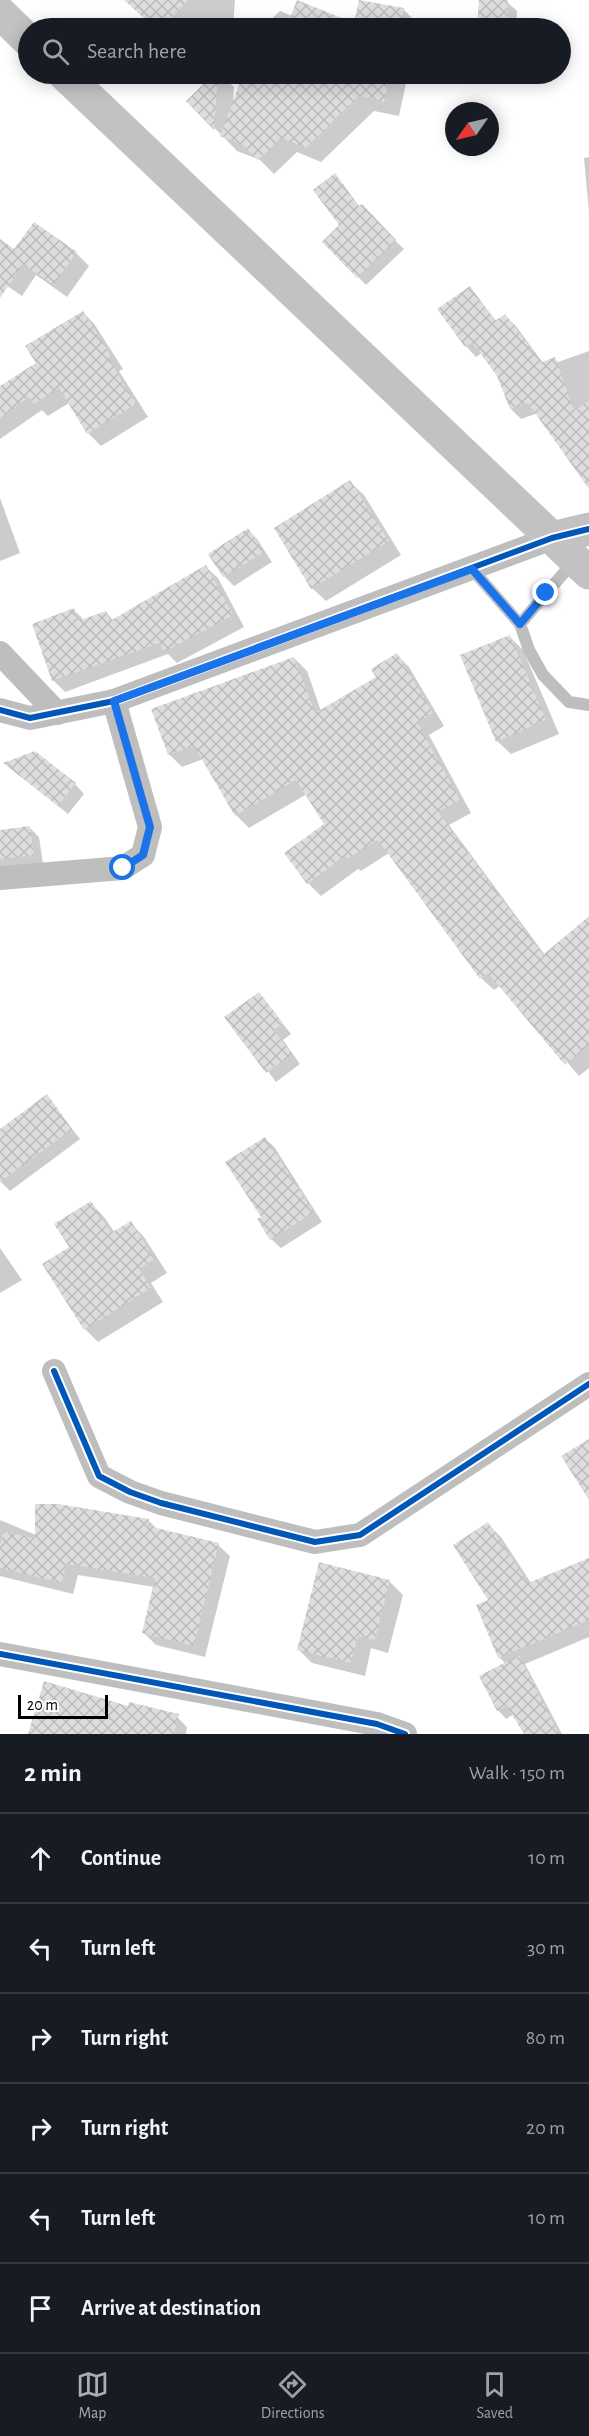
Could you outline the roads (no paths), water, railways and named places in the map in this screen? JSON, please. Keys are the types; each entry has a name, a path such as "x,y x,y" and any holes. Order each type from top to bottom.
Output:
{"main road":[{"path":"0,13 18,30"},
{"path":"75,84 572,557 589,529"}],"street":[{"path":"0,710 30,718 114,701 472,569 572,557"},
{"path":"0,653 57,712"},
{"path":"0,878 123,868 143,855 150,827 114,701"},
{"path":"54,1371 99,1476 130,1492 161,1503 315,1542 360,1535 589,1384"},
{"path":"0,1654 377,1724 405,1734"}],"lane":[{"path":"520,624 572,557"},
{"path":"472,569 520,624 529,650 543,675 569,702 589,705"}]}
